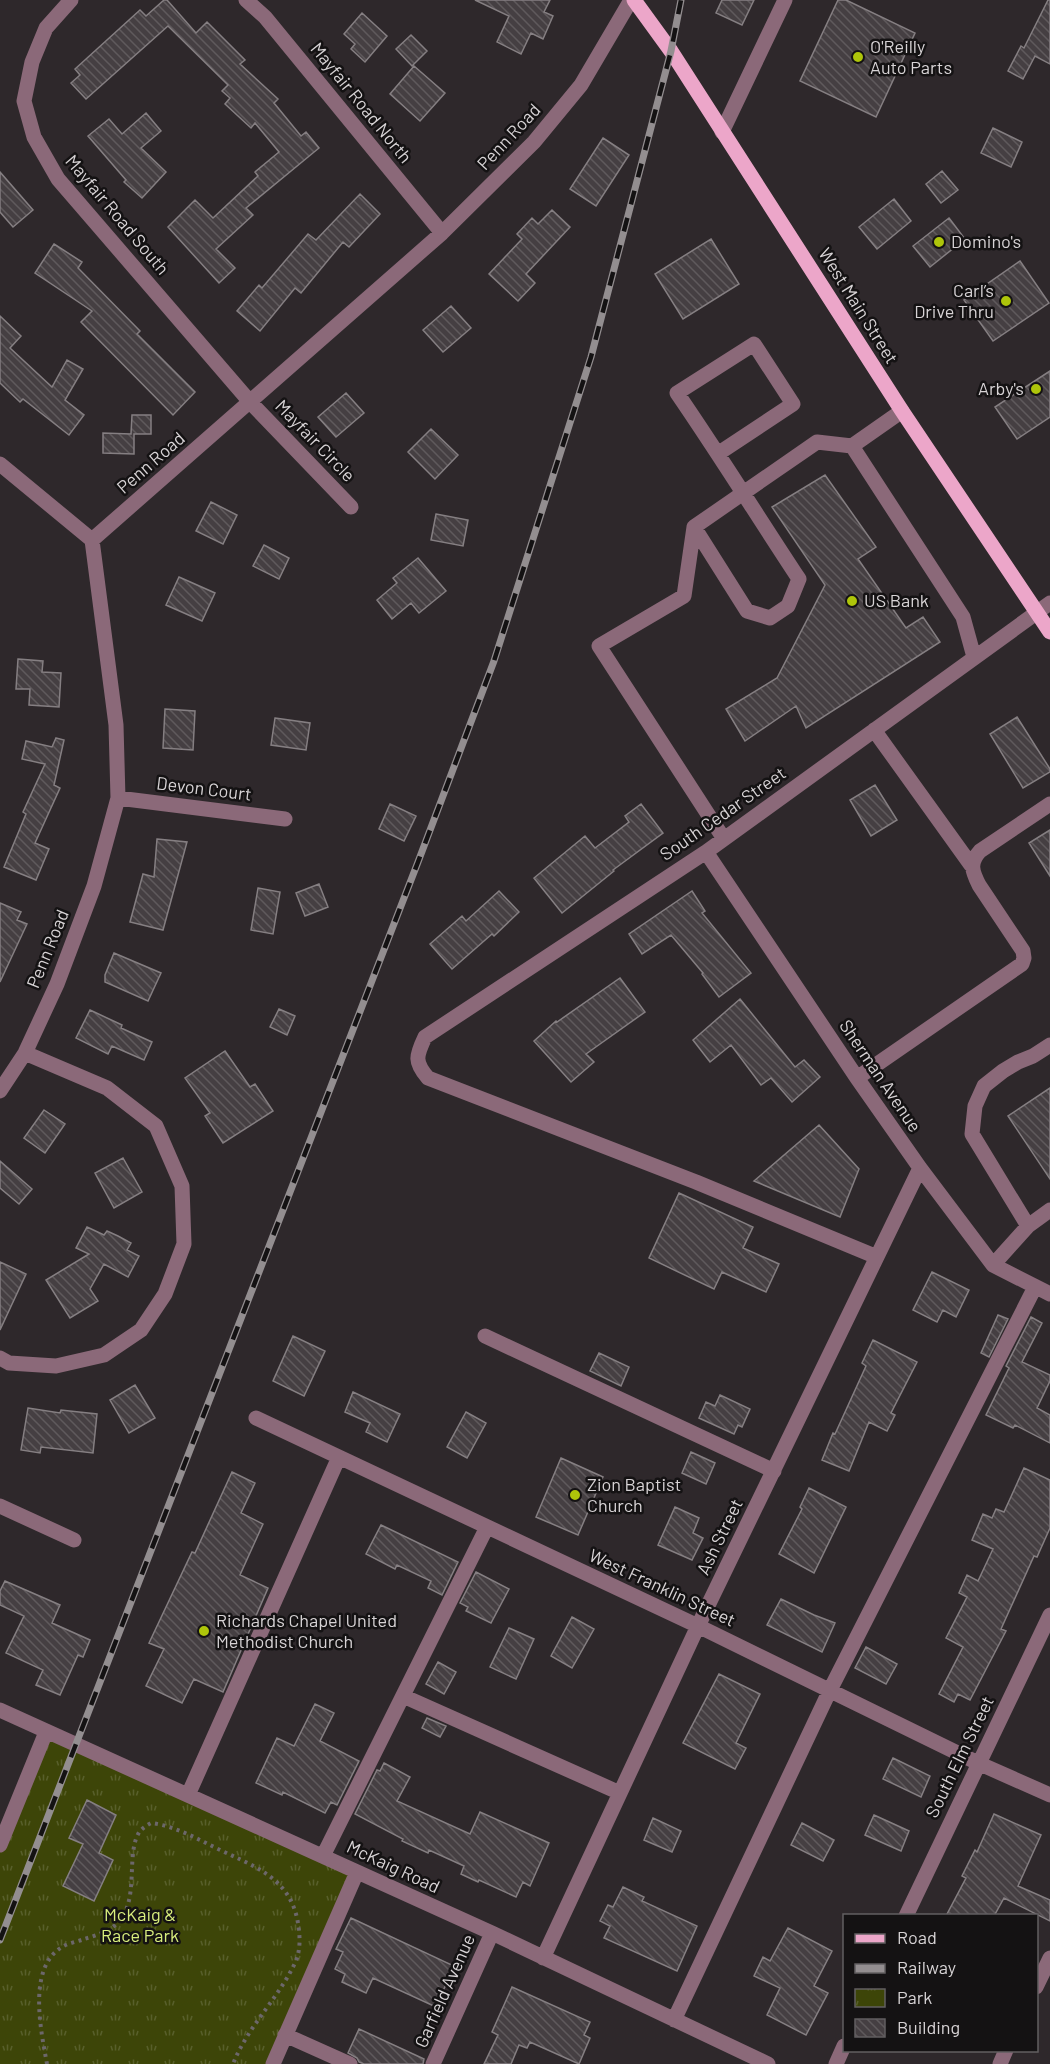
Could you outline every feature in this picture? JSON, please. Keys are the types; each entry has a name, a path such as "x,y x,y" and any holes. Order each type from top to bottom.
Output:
{"main road":[{"name":"West Main Street","path":"633,0 671,51 902,411 1050,632"}],"street":[{"name":"Mayfair Road South","path":"71,0 46,28 32,62 24,101 34,137 58,179 251,403"},
{"name":"Mayfair Road North","path":"246,0 265,17 442,233"},
{"name":"Penn Road","path":"0,1091 26,1053 57,984 94,886 118,798 116,725 92,540 251,403 442,233 534,142 581,85 633,0"},
{"path":"722,132 785,0"},
{"path":"694,527 747,610 770,618 788,606 799,579 742,494 719,453 677,393 754,344 793,404 719,453"},
{"name":"Mayfair Circle","path":"251,403 351,507"},
{"path":"724,839 599,646 684,596 694,527 817,442 852,446 902,411"},
{"path":"852,446 963,617 974,657"},
{"path":"0,464 92,540"},
{"name":"South Cedar Street","path":"877,1257 696,1182 428,1078 419,1067 418,1052 425,1037 706,852 1050,603"},
{"path":"857,1078 1022,964 1024,958 1023,951 979,885 971,865 874,730"},
{"name":"Devon Court","path":"118,798 285,819"},
{"path":"971,865 980,851 1050,804"},
{"name":"Sherman Avenue","path":"706,852 857,1078 920,1168 993,1265 1050,1294"},
{"path":"1028,1226 972,1134 975,1106 984,1086 1003,1071 1050,1045"},
{"path":"0,1358 9,1363 56,1365 104,1355 141,1330 165,1294 184,1244 182,1186 156,1126 107,1088 26,1053"},
{"name":"Ash Street","path":"543,1958 698,1626 920,1168"},
{"path":"993,1265 1028,1226 1050,1210"},
{"path":"674,2020 830,1690 1035,1287"},
{"path":"485,1336 774,1471"},
{"name":"West Franklin Street","path":"256,1418 698,1626 978,1763 1050,1795"},
{"path":"188,1795 339,1458"},
{"path":"0,1506 74,1540"},
{"path":"323,1856 487,1527"},
{"name":"South Elm Street","path":"907,1914 1050,1616"},
{"path":"403,1696 620,1793"},
{"name":"McKaig Road","path":"0,1710 492,1933 674,2020 747,2060 768,2064"},
{"path":"0,1845 46,1732"},
{"path":"273,2064 357,1872"},
{"name":"Garfield Avenue","path":"434,2064 492,1933"},
{"path":"1038,1983 1050,1958"},
{"path":"285,2036 350,2064"},
{"path":"836,2064 843,2048"}],"path":[{"path":"47,2064 39,2005 45,1967 53,1954 63,1946 110,1929 122,1919 129,1904 133,1883 135,1842 141,1829 151,1823 166,1825 189,1835 274,1879 288,1893 296,1911 300,1937 296,1961 246,2036 233,2064"}],"green space":[{"name":"McKaig & Race Park","path":"46,1732 357,1872 273,2064 0,2064 0,1842"}],"building":[{"path":"164,0 167,0 196,33 207,22 245,60 240,64 278,99 274,103 301,136 306,132 319,148 246,208 253,215 216,249 235,268 219,283 168,227 195,200 213,218 258,176 255,172 279,152 255,123 251,128 225,104 230,98 222,91 228,85 168,26 86,99 71,83 80,75 75,69 140,10 146,16"},
{"path":"475,0 550,0 544,12 553,16 543,39 531,33 521,54 497,42 509,16"},
{"path":"722,0 754,0 742,25 716,13"},
{"name":"O'Reilly Auto Parts","path":"838,0 846,0 915,33 876,117 800,81"},
{"path":"1050,0 1050,64 1035,56 1023,79 1008,71 1021,46 1024,48"},
{"path":"362,13 387,36 365,62 351,49 355,44 344,34"},
{"path":"411,35 427,51 412,66 396,49"},
{"path":"414,66 445,93 420,121 390,94"},
{"path":"146,113 161,131 141,148 166,172 142,198 124,182 126,180 88,136 109,119 122,134"},
{"path":"993,128 1022,142 1011,167 981,153"},
{"path":"603,138 629,155 596,206 570,189"},
{"path":"942,171 958,190 941,203 926,184"},
{"path":"0,172 33,210 13,227 0,212"},
{"path":"360,194 380,214 349,247 343,242 301,293 295,288 260,331 237,311 259,285 262,288 308,234 316,240"},
{"path":"894,199 911,221 877,249 859,227"},
{"path":"552,210 570,227 526,274 535,283 518,301 489,274 522,239 517,234 532,218 538,224"},
{"name":"Domino's","path":"949,218 965,239 930,267 913,246"},
{"path":"711,239 739,284 683,319 655,274"},
{"path":"54,244 82,262 78,268 140,331 137,334 195,392 173,415 81,322 92,311 35,273"},
{"name":"Carl’s Drive Thru","path":"1020,261 1049,303 993,341 964,300"},
{"path":"451,306 471,328 443,352 423,330"},
{"path":"0,316 21,336 10,348 52,387 67,360 83,369 65,400 84,415 69,435 23,399 20,402 0,383"},
{"name":"Arby's","path":"1050,371 1050,417 1017,439 995,407"},
{"path":"346,393 364,413 336,437 318,417"},
{"path":"132,415 151,415 151,434 134,434 134,454 103,453 103,433 131,434"},
{"path":"431,429 458,455 435,479 408,452"},
{"name":"US Bank","path":"825,475 876,547 858,559 906,628 923,617 940,642 806,728 796,706 745,741 726,709 777,678 825,585 772,507"},
{"path":"211,502 237,515 223,544 196,531"},
{"path":"436,514 468,520 463,546 431,540"},
{"path":"264,545 289,558 279,579 253,566"},
{"path":"418,558 446,591 419,613 411,603 392,619 377,600 397,583 393,578"},
{"path":"179,577 215,593 202,621 166,605"},
{"path":"18,659 43,661 42,672 61,673 59,707 29,705 30,689 16,689"},
{"path":"165,709 195,711 193,750 163,748"},
{"path":"1017,717 1050,769 1050,772 1023,788 990,734"},
{"path":"275,718 310,723 306,750 271,745"},
{"path":"56,738 64,740 54,785 60,788 35,843 49,849 36,880 4,867 26,814 23,812 45,764 22,759 26,741 52,747"},
{"path":"875,785 897,820 871,836 850,800"},
{"path":"390,804 416,816 404,841 379,829"},
{"path":"641,804 663,833 613,870 562,913 534,878 585,836 595,848 629,822 625,816"},
{"path":"1050,830 1050,876 1029,843"},
{"path":"157,839 187,842 163,930 130,922 143,874 154,877"},
{"path":"319,884 328,907 305,916 296,893"},
{"path":"258,888 280,892 273,934 251,930"},
{"path":"499,891 519,912 494,936 492,934 452,969 430,944 462,916 466,921"},
{"path":"692,891 705,911 702,913 751,973 719,997 703,973 671,935 642,954 629,934"},
{"path":"0,903 21,912 17,920 27,924 0,982"},
{"path":"114,953 161,973 148,1001 105,982 105,975"},
{"path":"620,978 645,1012 586,1054 594,1062 571,1082 534,1041 556,1021"},
{"path":"740,999 795,1067 804,1060 820,1077 792,1102 771,1078 761,1085 731,1045 710,1062 693,1040"},
{"path":"279,1009 295,1016 287,1035 270,1027"},
{"path":"90,1010 152,1042 144,1060 112,1046 108,1054 76,1038"},
{"path":"225,1051 250,1087 255,1084 273,1111 223,1143 205,1116 210,1113 185,1078"},
{"path":"1050,1088 1050,1179 1008,1116"},
{"path":"44,1110 65,1124 45,1153 24,1138"},
{"path":"819,1125 859,1169 840,1217 754,1181"},
{"path":"123,1158 142,1192 114,1208 95,1173"},
{"path":"0,1161 32,1189 19,1204 0,1188"},
{"path":"679,1193 753,1227 743,1248 779,1264 766,1292 722,1272 714,1289 649,1258"},
{"path":"87,1227 104,1235 107,1231 131,1243 127,1250 139,1256 128,1277 104,1264 90,1289 98,1301 70,1318 46,1280 89,1254 76,1248"},
{"path":"0,1262 26,1274 0,1330"},
{"path":"932,1272 969,1290 956,1317 943,1310 937,1322 913,1310"},
{"path":"998,1315 1008,1319 989,1357 981,1353"},
{"path":"1031,1317 1042,1323 1022,1362 1050,1375 1050,1381 1037,1408 1050,1415 1050,1443 1015,1425 1013,1428 986,1415 1009,1368 1006,1366"},
{"path":"293,1336 325,1351 304,1396 273,1381"},
{"path":"873,1340 917,1362 891,1413 895,1415 887,1431 869,1422 849,1471 822,1460 866,1366 862,1363"},
{"path":"599,1353 629,1367 621,1386 590,1371"},
{"path":"135,1385 155,1418 129,1433 110,1400"},
{"path":"353,1392 400,1414 387,1442 366,1432 370,1423 345,1412"},
{"path":"720,1395 750,1409 742,1427 738,1425 734,1434 699,1418 706,1402 715,1406"},
{"path":"28,1408 60,1413 61,1410 97,1414 93,1453 41,1447 40,1453 21,1450"},
{"path":"466,1412 486,1423 467,1458 447,1447"},
{"path":"691,1452 715,1463 706,1484 682,1473"},
{"name":"Zion Baptist Church","path":"561,1458 603,1477 578,1535 536,1517"},
{"path":"1024,1468 1050,1480 1050,1528 1037,1557 1034,1556 1001,1629 1006,1631 970,1700 958,1694 954,1702 939,1694 963,1647 946,1638 967,1597 959,1593 967,1575 978,1581 993,1549 972,1540 983,1514 992,1518 996,1509 1004,1512"},
{"name":"Richards Chapel United Methodist Church","path":"232,1472 255,1483 241,1513 263,1524 240,1575 268,1588 223,1692 194,1679 182,1703 146,1686 164,1649 149,1643 192,1552 195,1553"},
{"path":"809,1488 846,1507 814,1573 779,1554 802,1509 800,1507"},
{"path":"675,1507 699,1518 693,1533 703,1538 692,1560 658,1545"},
{"path":"381,1525 458,1562 442,1595 428,1588 431,1581 397,1565 395,1569 366,1554"},
{"path":"476,1572 509,1589 491,1623 466,1611 468,1607 460,1603"},
{"path":"5,1581 60,1605 52,1623 90,1640 83,1657 78,1655 60,1695 36,1685 43,1670 6,1653 24,1616 0,1605 0,1591"},
{"path":"781,1599 835,1623 822,1652 767,1625"},
{"path":"572,1617 594,1629 572,1668 551,1656"},
{"path":"509,1628 534,1639 516,1679 490,1667"},
{"path":"866,1647 897,1664 886,1684 855,1668"},
{"path":"438,1662 456,1672 444,1694 426,1684"},
{"path":"719,1674 760,1694 736,1743 746,1748 735,1769 683,1743"},
{"path":"315,1704 334,1713 320,1741 359,1761 337,1805 331,1802 325,1813 283,1792 282,1795 256,1783 277,1738 294,1746"},
{"path":"427,1718 446,1726 440,1737 422,1728"},
{"path":"893,1758 930,1776 921,1797 883,1779"},
{"path":"384,1763 410,1777 397,1801 470,1834 480,1812 549,1843 530,1886 523,1882 516,1897 479,1880 478,1882 461,1874 464,1866 402,1841 403,1839 355,1814 377,1770 380,1771"},
{"path":"87,1800 116,1815 99,1853 113,1860 94,1901 63,1886 83,1844 69,1838"},
{"path":"994,1814 1041,1835 1018,1886 1050,1900 1050,1921 1004,1898 995,1914 947,1914 966,1878 962,1876 975,1850 977,1852"},
{"path":"874,1815 909,1831 901,1851 865,1835"},
{"path":"653,1818 681,1831 672,1852 644,1840"},
{"path":"802,1823 834,1840 823,1861 791,1845"},
{"path":"623,1887 644,1897 642,1901 697,1926 677,1971 604,1938 610,1926 600,1921 608,1905 613,1907"},
{"path":"351,1918 454,1966 436,2007 373,1978 366,1993 342,1982 345,1974 335,1969 343,1952 336,1949"},
{"path":"788,1928 832,1951 814,1986 828,1993 806,2035 767,2015 780,1988 754,1976 763,1957 770,1961"},
{"path":"512,1987 590,2022 584,2035 590,2038 579,2064 530,2042 527,2048 519,2045 511,2064 484,2064 498,2035 492,2032"},
{"path":"359,2029 424,2059 423,2064 364,2064 359,2062 357,2058 348,2053"}],"railway":[{"path":"0,1940 494,661 591,357 671,51 681,0"}],"place":[{"name":"O'Reilly Auto Parts","path":"858,57"},
{"name":"Domino's","path":"939,242"},
{"name":"Carl’s Drive Thru","path":"1006,301"},
{"name":"Arby's","path":"1036,389"},
{"name":"US Bank","path":"852,601"},
{"name":"Zion Baptist Church","path":"575,1495"},
{"name":"Richards Chapel United Methodist Church","path":"204,1631"}]}
